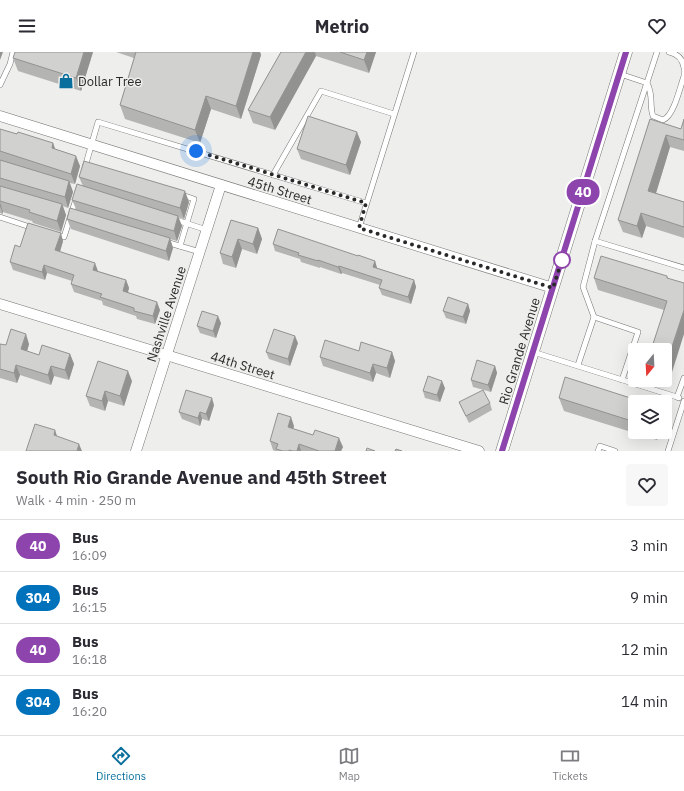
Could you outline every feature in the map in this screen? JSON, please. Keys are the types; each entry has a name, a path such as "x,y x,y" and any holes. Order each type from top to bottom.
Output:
{"street":[{"name":"Rio Grande Avenue","path":"502,451 626,52"},
{"name":"45th Street","path":"0,116 553,288"},
{"name":"Nashville Avenue","path":"136,451 221,185"},
{"name":"44th Street","path":"0,304 479,451"}],"lane":[{"path":"0,83 10,64 13,52"},
{"path":"359,228 414,52"},
{"path":"578,365 594,317 583,287 595,241 657,52"},
{"path":"647,83 652,96 653,116 663,120 667,119 671,113 684,76 684,63 676,54 669,52"},
{"path":"619,74 647,83"},
{"path":"273,175 322,91 394,114"},
{"path":"84,172 98,122 366,203"},
{"path":"85,166 93,168"},
{"path":"179,194 194,199 180,246"},
{"path":"50,233 64,237 77,196"},
{"path":"64,211 79,215"},
{"path":"0,217 36,228"},
{"path":"165,217 207,230"},
{"path":"158,239 200,252"},
{"path":"595,241 684,268"},
{"path":"594,317 638,332 622,380"},
{"path":"533,352 677,397 684,401 668,451"},
{"path":"677,397 684,378"},
{"path":"598,451 600,446 616,451"}],"building":[{"path":"15,52 84,52 76,78 13,58"},
{"path":"136,52 253,52 236,106 206,96 195,130 120,105"},
{"path":"281,52 306,52 270,117 248,110"},
{"path":"340,52 367,52 364,60"},
{"path":"308,116 357,132 346,165 297,149"},
{"path":"650,119 681,129 684,119 684,140 666,135 648,191 684,202 684,227 641,213 637,226 618,220"},
{"path":"0,129 17,134 18,132 53,143 52,148 76,156 71,174 0,151"},
{"path":"0,160 69,181 65,197 0,178"},
{"path":"84,161 185,191 180,208 79,177"},
{"path":"77,184 178,216 174,231 72,200"},
{"path":"0,186 62,204 57,221 29,212 30,210 0,201"},
{"path":"70,208 170,238 166,251 67,219"},
{"path":"231,220 258,228 253,244 238,239 232,257 220,253"},
{"path":"28,223 61,233 55,250 95,263 93,270 126,280 123,291 157,302 153,316 134,311 134,308 100,297 102,294 71,284 74,275 44,265 42,272 10,262 15,245 20,247"},
{"path":"278,229 375,261 373,267 414,280 408,297 379,288 382,280 298,255 299,253 273,244"},
{"path":"601,256 667,276 667,278 684,283 684,310 672,347 672,343 653,343 667,301 594,278"},
{"path":"448,297 468,304 463,317 443,311"},
{"path":"202,311 218,316 213,331 197,326"},
{"path":"11,329 26,334 21,349 39,355 42,345 70,354 65,370 51,366 48,375 16,365 14,373 0,369 0,344 6,345"},
{"path":"274,329 295,336 288,359 266,352"},
{"path":"325,340 359,351 361,342 392,352 387,368 373,364 370,373 320,357"},
{"path":"477,360 495,366 488,385 471,380"},
{"path":"98,361 128,371 120,396 105,391 102,401 86,396"},
{"path":"428,376 442,381 437,395 423,391"},
{"path":"565,377 628,397 628,420 559,398"},
{"path":"186,390 212,398 206,414 200,412 198,418 179,412"},
{"path":"483,390 490,403 466,416 459,402"},
{"path":"278,413 291,417 288,427 313,435 315,430 339,438 335,451 319,451 299,444 297,451 283,451 276,449 278,444 270,441"},
{"path":"35,424 55,430 54,435 79,444 77,451 26,451"},
{"path":"367,448 375,451 366,451"}],"bus line":[{"name":"40","path":"502,451 626,52"}],"place":[{"name":"Dollar Tree","path":"66,81"}],"route":[{"path":"196,151 366,203 359,228 553,288 562,260"}]}
